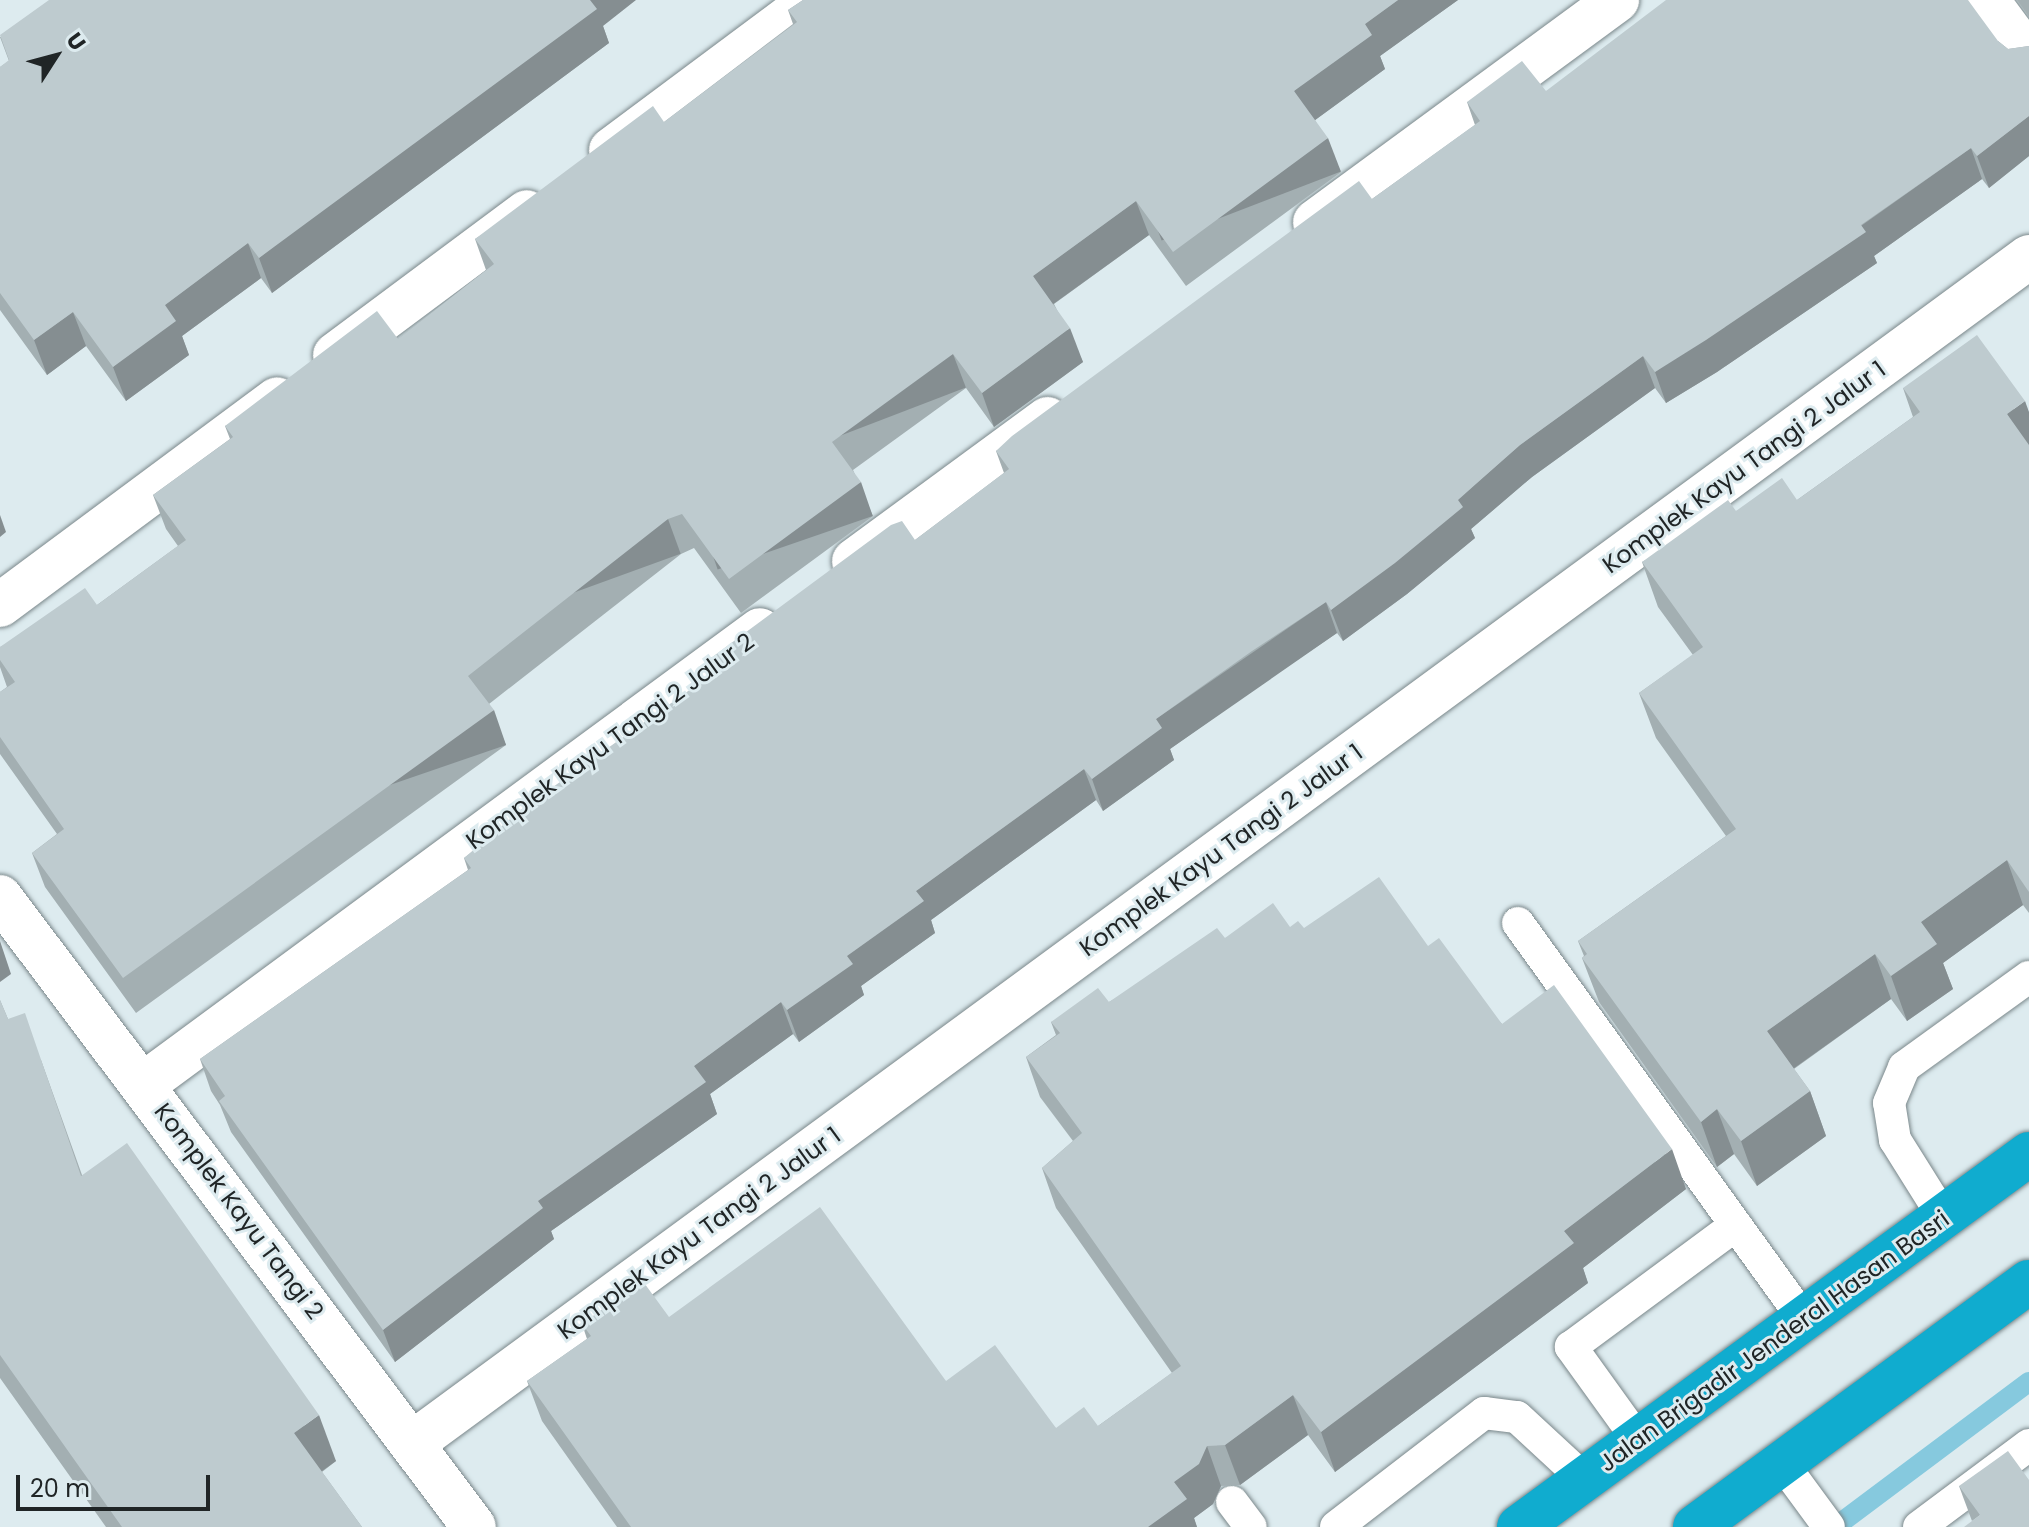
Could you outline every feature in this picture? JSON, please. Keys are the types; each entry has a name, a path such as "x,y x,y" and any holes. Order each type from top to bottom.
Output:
{"highway":[{"name":"Jalan Brigadir Jenderal Hasan Basri","path":"1519,1527 2029,1154"},
{"path":"1695,1527 2029,1282"}],"street":[{"path":"0,605 812,0"},
{"path":"1284,245 1617,0"},
{"path":"1987,0 2029,57"},
{"name":"Komplek Kayu Tangi 2 Jalur 1","path":"414,1442 2029,257"},
{"name":"Komplek Kayu Tangi 2 Jalur 2","path":"144,1084 1079,396"},
{"name":"Komplek Kayu Tangi 2","path":"0,897 414,1442 474,1527"}],"lane":[{"path":"1518,923 1804,1320"},
{"path":"1944,1218 1895,1140 1889,1103 1904,1067 2029,977"},
{"path":"1638,1440 1571,1347 1736,1225"},
{"path":"1336,1527 1484,1413 1517,1417 1584,1479"},
{"path":"1919,1527 2029,1445"},
{"path":"1782,1463 1824,1521"}],"building":[{"path":"49,0 590,0 597,9 259,258 248,243 165,305 176,321 113,367 73,312 34,340 0,293 0,67 9,60 0,35"},
{"path":"803,0 1398,0 1365,24 1372,35 1294,91 1328,138 1173,252 1136,201 1033,276 1070,328 982,393 953,354 832,442 861,482 729,579 682,514 668,519 468,676 494,710 123,978 32,853 64,829 0,737 0,692 15,682 0,660 0,647 85,588 97,605 186,540 153,495 233,437 225,426 377,311 398,339 494,264 475,239 653,106 664,122 797,22 788,10"},
{"path":"1666,0 1968,0 1998,41 2008,49 2029,46 2029,116 1977,156 1971,148 1861,225 1866,232 1706,340 1655,372 1643,356 1520,445 1458,500 1463,507 1395,563 1331,610 1326,602 1252,651 1156,719 1162,728 1092,779 1084,769 916,891 924,901 847,956 853,964 787,1010 781,1002 694,1066 706,1082 538,1201 543,1208 383,1330 219,1101 225,1096 200,1059 471,868 464,858 522,809 719,669 711,658 891,525 902,521 915,540 1009,469 996,451 1012,436 1359,181 1372,199 1480,121 1467,102 1522,61 1546,91"},
{"path":"1977,335 2025,401 2007,414 2029,445 2029,892 2007,860 1921,922 1937,944 1891,976 1875,954 1767,1031 1810,1091 1741,1141 1717,1109 1701,1122 1582,958 1587,954 1578,941 1736,829 1639,693 1703,647 1642,562 1728,500 1736,511 1782,478 1797,500 1920,412 1903,388"},
{"path":"1379,877 1428,946 1439,938 1502,1024 1554,985 1672,1149 1564,1231 1574,1243 1321,1432 1293,1395 1225,1445 1207,1446 1199,1464 1174,1482 1187,1499 1148,1527 631,1527 527,1381 591,1336 582,1324 642,1280 669,1317 820,1207 946,1381 995,1345 1056,1428 1084,1407 1098,1426 1181,1366 1042,1168 1082,1133 1026,1057 1060,1033 1051,1022 1098,988 1109,1002 1217,928 1225,938 1273,903 1290,927 1298,921 1304,928"},
{"path":"0,1000 8,1019 25,1013 81,1176 127,1143 319,1415 294,1433 362,1527 122,1527 0,1355"},
{"path":"2008,1451 2029,1480 2029,1527 1964,1527 1980,1515 1959,1486"}],"waterway":[{"path":"1835,1527 2029,1382"}]}
